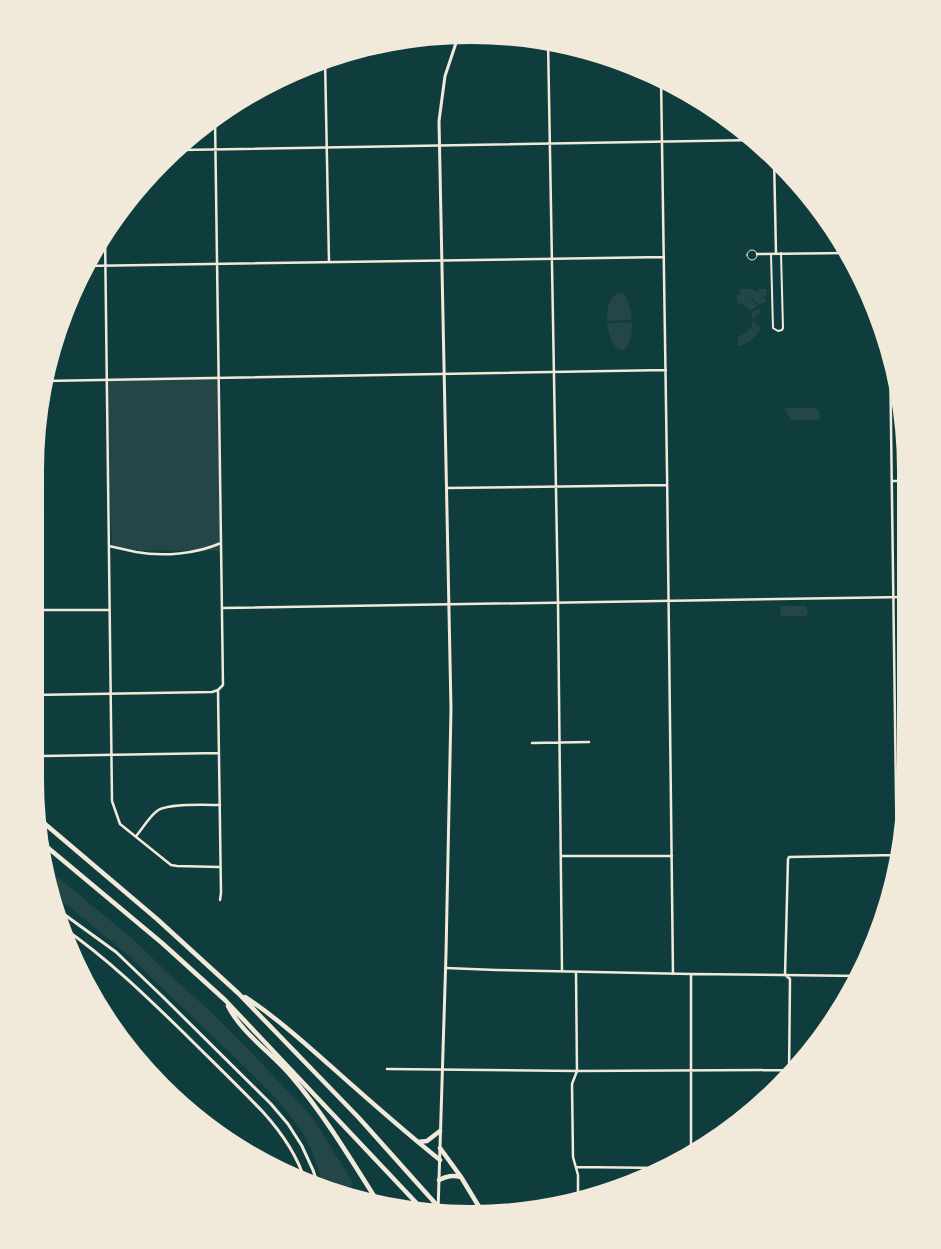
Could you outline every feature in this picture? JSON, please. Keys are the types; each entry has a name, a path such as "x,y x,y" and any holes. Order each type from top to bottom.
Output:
{"highway":[{"path":"44,823 157,919 238,993 359,1118 438,1207"},
{"path":"47,847 162,943 225,1000 418,1204"},
{"path":"238,993 256,1004 297,1037 440,1160"},
{"path":"225,1000 234,1018 290,1074 310,1098 375,1197"},
{"path":"417,1141 428,1141 440,1131"},
{"path":"440,1148 479,1208"},
{"path":"439,1180 447,1176 460,1177"}],"main road":[{"path":"438,1207 446,968 451,718 439,121 442,93 456,41"},
{"path":"63,914 116,952 271,1104 288,1124 302,1146 316,1179"},
{"path":"70,933 113,965 263,1112 279,1131 292,1152 301,1173"}],"street":[{"path":"548,48 558,602 562,971"},
{"path":"325,67 329,262"},
{"path":"661,87 673,974"},
{"path":"41,695 212,692 218,690 222,685 215,126"},
{"path":"185,150 744,140"},
{"path":"774,167 776,254"},
{"path":"105,246 112,801 120,824 171,865 220,867"},
{"path":"758,254 840,253"},
{"path":"771,254 773,328 778,331 783,328 781,254"},
{"path":"94,266 664,256"},
{"path":"51,381 666,370"},
{"path":"892,387 897,829"},
{"path":"892,481 900,481"},
{"path":"447,488 667,484"},
{"path":"109,546 137,552 162,554 197,552 221,543"},
{"path":"222,608 900,597"},
{"path":"41,610 109,610"},
{"path":"218,690 220,900"},
{"path":"532,743 589,742"},
{"path":"41,756 219,753"},
{"path":"136,836 157,811 162,808 220,805"},
{"path":"785,975 789,857 893,855"},
{"path":"561,856 672,856"},
{"path":"446,968 848,976 848,981"},
{"path":"576,972 577,1071 572,1084 573,1157 578,1175 578,1194"},
{"path":"691,974 691,1146"},
{"path":"785,975 790,979 789,1066"},
{"path":"387,1069 577,1071 785,1070"},
{"path":"576,1167 650,1168"}],"lane":[{"path":"753,249 758,254 753,260 748,258 747,255 749,250 753,249"}],"shaded area":[{"path":"740,289 751,289 759,293 758,289 766,289 766,298 761,295 767,301 759,305 753,299 744,295 758,306 750,310 743,304 737,303 737,294 743,295 740,294"},
{"path":"618,293 624,294 626,297 630,306 632,320 607,321 610,301"},
{"path":"759,308 761,313 756,315 754,320 756,325 761,327 759,332 749,341 738,346 738,337 746,333 750,328 757,331 751,327 753,320 751,313"},
{"path":"632,322 629,343 622,350 617,348 613,344 607,323"},
{"path":"220,376 218,417 220,551 137,550 112,546 105,378"},
{"path":"784,408 814,408 819,411 820,419 791,420"},
{"path":"780,606 806,606 808,613 806,616 781,616"},
{"path":"52,872 134,940 209,1010 313,1118 352,1181 351,1190 339,1184 337,1186 322,1181 312,1151 301,1130 282,1105 127,954 59,898"}]}
